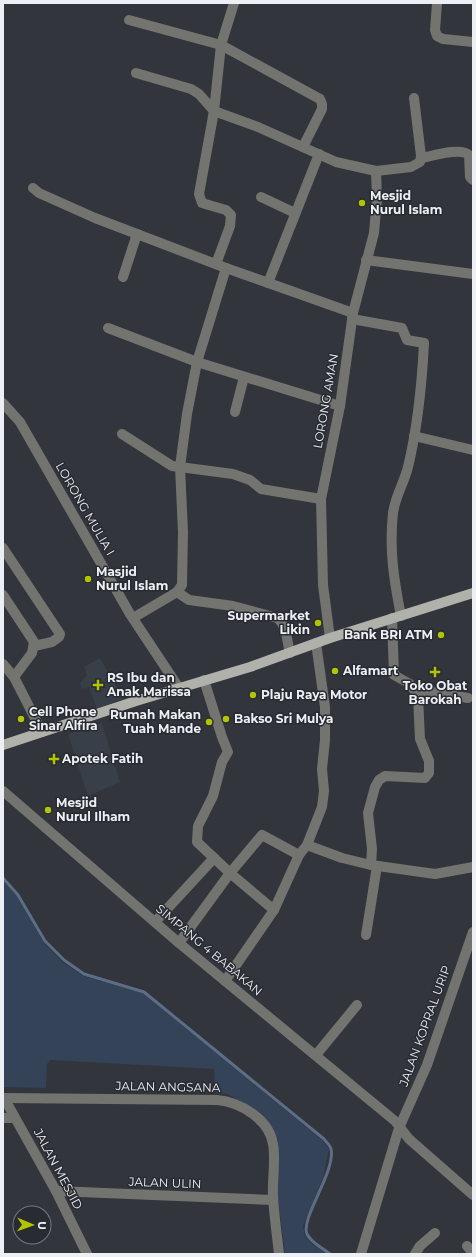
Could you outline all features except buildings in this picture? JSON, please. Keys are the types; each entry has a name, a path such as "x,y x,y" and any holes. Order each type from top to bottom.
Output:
{"main road":[{"path":"3,745 473,593"}],"street":[{"path":"133,618 177,592 182,585 180,467 187,414 197,362 230,226 231,214 226,210 203,203 199,196 214,111 221,45 234,3"},
{"path":"437,3 436,36 443,39 473,42"},
{"path":"129,20 221,45 321,100 322,105 318,118 303,147"},
{"path":"136,73 194,91 214,111 258,127 336,162 376,171 415,166 418,164 421,158 414,98"},
{"path":"421,158 459,151 466,152 468,154 470,177 473,180"},
{"path":"268,283 319,154"},
{"name":"LORONG AMAN","path":"330,638 323,585 321,499 340,406 352,316 376,218 376,171"},
{"path":"33,188 39,193 95,218 352,316 402,328 407,340 424,343 414,436 408,467 395,503 391,562 397,617 394,675 407,682 414,689 419,700 420,739 429,762 429,772 426,777 388,776 381,779 377,783 372,793 368,813 374,865 366,935"},
{"path":"261,197 295,213"},
{"path":"123,277 138,234"},
{"path":"366,260 473,274"},
{"path":"108,328 197,362 340,406"},
{"path":"235,412 244,377"},
{"name":"LORONG MULIA I","path":"3,403 20,422 133,618 180,688"},
{"path":"122,434 169,465 232,474 250,480 261,489 321,499"},
{"path":"414,436 473,450"},
{"path":"3,548 60,634 59,637 52,642 34,646"},
{"path":"177,592 189,600 233,606 277,618 281,621 284,627 290,653"},
{"path":"3,595 33,641 34,646 32,653 14,677"},
{"path":"225,981 274,910 299,855 307,845 322,807 324,791 322,769 326,740 325,707 316,643"},
{"path":"3,664 14,677 42,732"},
{"path":"204,680 222,738 228,752 222,762 213,796 198,826 197,842 230,873 274,910"},
{"path":"414,689 468,698"},
{"name":"SIMPANG 4 BABAKAN","path":"3,791 179,943 395,1121 409,1139 473,1195"},
{"path":"179,943 230,873 262,835 299,855"},
{"path":"307,845 342,858 374,865 435,874 473,867"},
{"path":"155,922 214,858"},
{"name":"JALAN KOPRAL URIP","path":"361,1254 400,1128 427,1065 473,932"},
{"path":"316,1055 357,1005"},
{"name":"JALAN MESJID","path":"3,1098 56,1191 87,1254"},
{"name":"JALAN ANGSANA","path":"3,1098 217,1100 236,1103 256,1118 272,1138 274,1151 273,1200 279,1254"},
{"path":"3,1118 15,1118"},
{"name":"JALAN ULIN","path":"56,1191 273,1200"},
{"path":"415,1254 420,1246 435,1233"}],"shaded area":[{"name":"RS Ibu dan Anak Marissa","path":"100,658 123,699 97,709 89,687 82,689 80,683 87,675 84,667"},
{"path":"102,723 120,782 88,796 68,734"},
{"path":"3,881 17,896 44,943 62,962 83,976 143,993 322,1140 329,1149 323,1178 303,1226 305,1236 311,1243 327,1254 285,1254 276,1182 278,1140 264,1120 248,1107 227,1094 217,1093 215,1089 214,1069 50,1060 47,1064 46,1088 3,1087"}],"waterway":[{"path":"3,878 18,895 45,941 64,960 84,974 144,992 324,1139 331,1149 331,1158 324,1182 308,1217 306,1227 307,1234 311,1240 330,1254"}],"place":[{"name":"Mesjid Nurul Islam","path":"362,203"},
{"name":"Masjid Nurul Islam","path":"88,579"},
{"name":"Supermarket Likin","path":"318,623"},
{"name":"Bank BRI ATM","path":"441,635"},
{"name":"Alfamart","path":"335,671"},
{"name":"Toko Obat Barokah","path":"435,672"},
{"name":"RS Ibu dan Anak Marissa","path":"98,685"},
{"name":"Plaju Raya Motor","path":"253,695"},
{"name":"Cell Phone Sinar Alfira","path":"21,719"},
{"name":"Bakso Sri Mulya","path":"226,719"},
{"name":"Rumah Makan Tuah Mande","path":"209,722"},
{"name":"Apotek Fatih","path":"54,759"},
{"name":"Mesjid Nurul Ilham","path":"48,810"}]}
